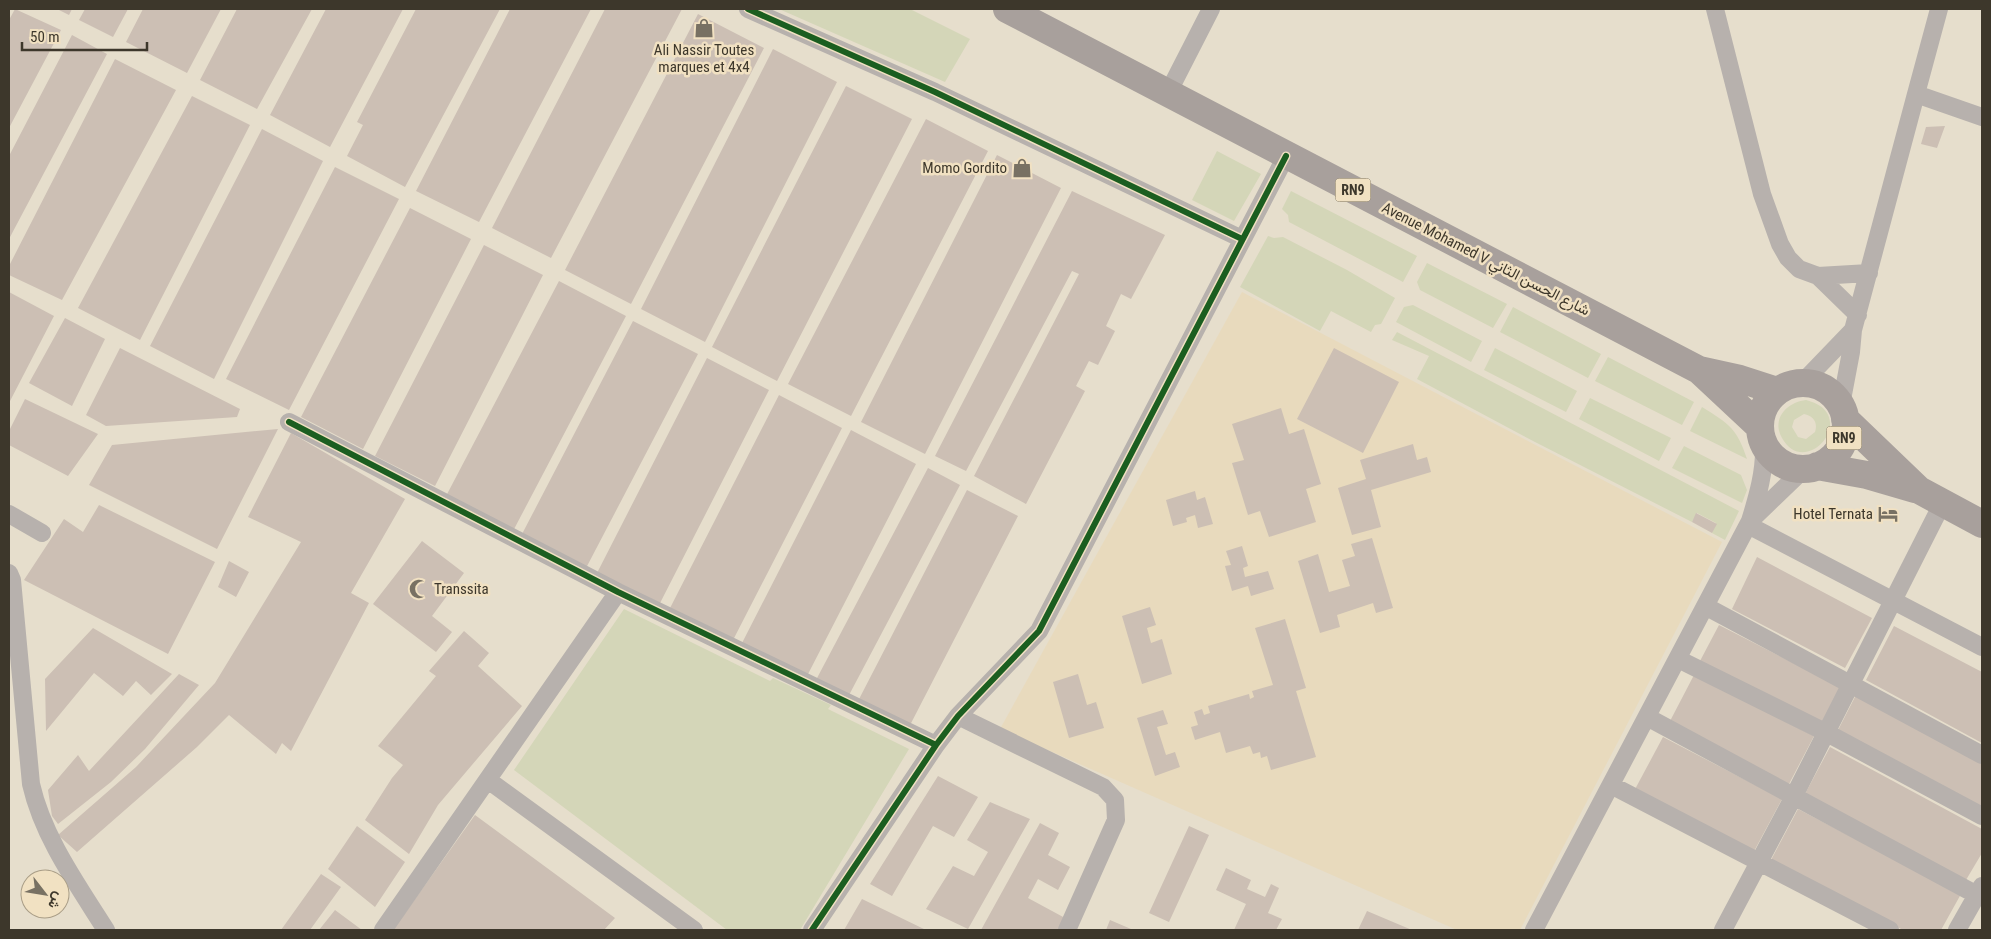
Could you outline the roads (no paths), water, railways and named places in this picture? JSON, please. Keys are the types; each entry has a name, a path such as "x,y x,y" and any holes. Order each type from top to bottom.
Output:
{"main road":[{"name":"Avenue Mohamed V شارع الحسن الثاني","path":"1007,9 1699,370 1789,387"},
{"name":"Avenue Mohamed V شارع الحسن الثاني","path":"1699,370 1762,435"},
{"name":"RN9","path":"1789,387 1824,388 1834,395 1843,412 1919,490 1982,524"},
{"path":"1762,435 1762,413 1768,402 1789,387"},
{"name":"RN9","path":"1811,468 1830,459 1840,448 1845,434 1843,412"},
{"name":"RN9","path":"1762,435 1771,454 1780,462 1792,467 1866,475 1919,490"}],"street":[{"path":"748,9 935,92 1242,239"},
{"path":"1168,93 1211,9"},
{"path":"1715,9 1762,194 1780,244 1788,258 1798,269 1818,276 1869,273"},
{"path":"1843,412 1856,322 1940,9"},
{"path":"1916,94 1982,117"},
{"path":"812,930 936,745 958,716 1039,631 1286,156"},
{"path":"1818,276 1856,322"},
{"path":"1789,387 1856,322"},
{"path":"289,422 618,592 936,745"},
{"path":"1534,930 1749,523 1762,483 1765,460 1762,435"},
{"path":"1749,523 1811,468"},
{"path":"1723,930 1760,863 1942,504"},
{"path":"9,514 42,533"},
{"path":"1749,523 1982,647"},
{"path":"9,573 12,580 31,784 36,805 49,835 106,930"},
{"path":"383,930 618,592"},
{"path":"1705,606 1982,755"},
{"path":"1678,659 1826,733 1982,816"},
{"path":"958,716 1103,787 1115,800 1116,820 1067,930"},
{"path":"1647,717 1794,796 1980,890 1957,930"},
{"path":"488,780 694,930"},
{"path":"1611,785 1890,930"}],"place":[{"name":"Ali Nassir Toutes marques et 4x4","path":"704,28"},
{"name":"Momo Gordito","path":"1022,168"},
{"name":"Hotel Ternata","path":"1888,514"},
{"name":"Transsita","path":"419,589"}]}
